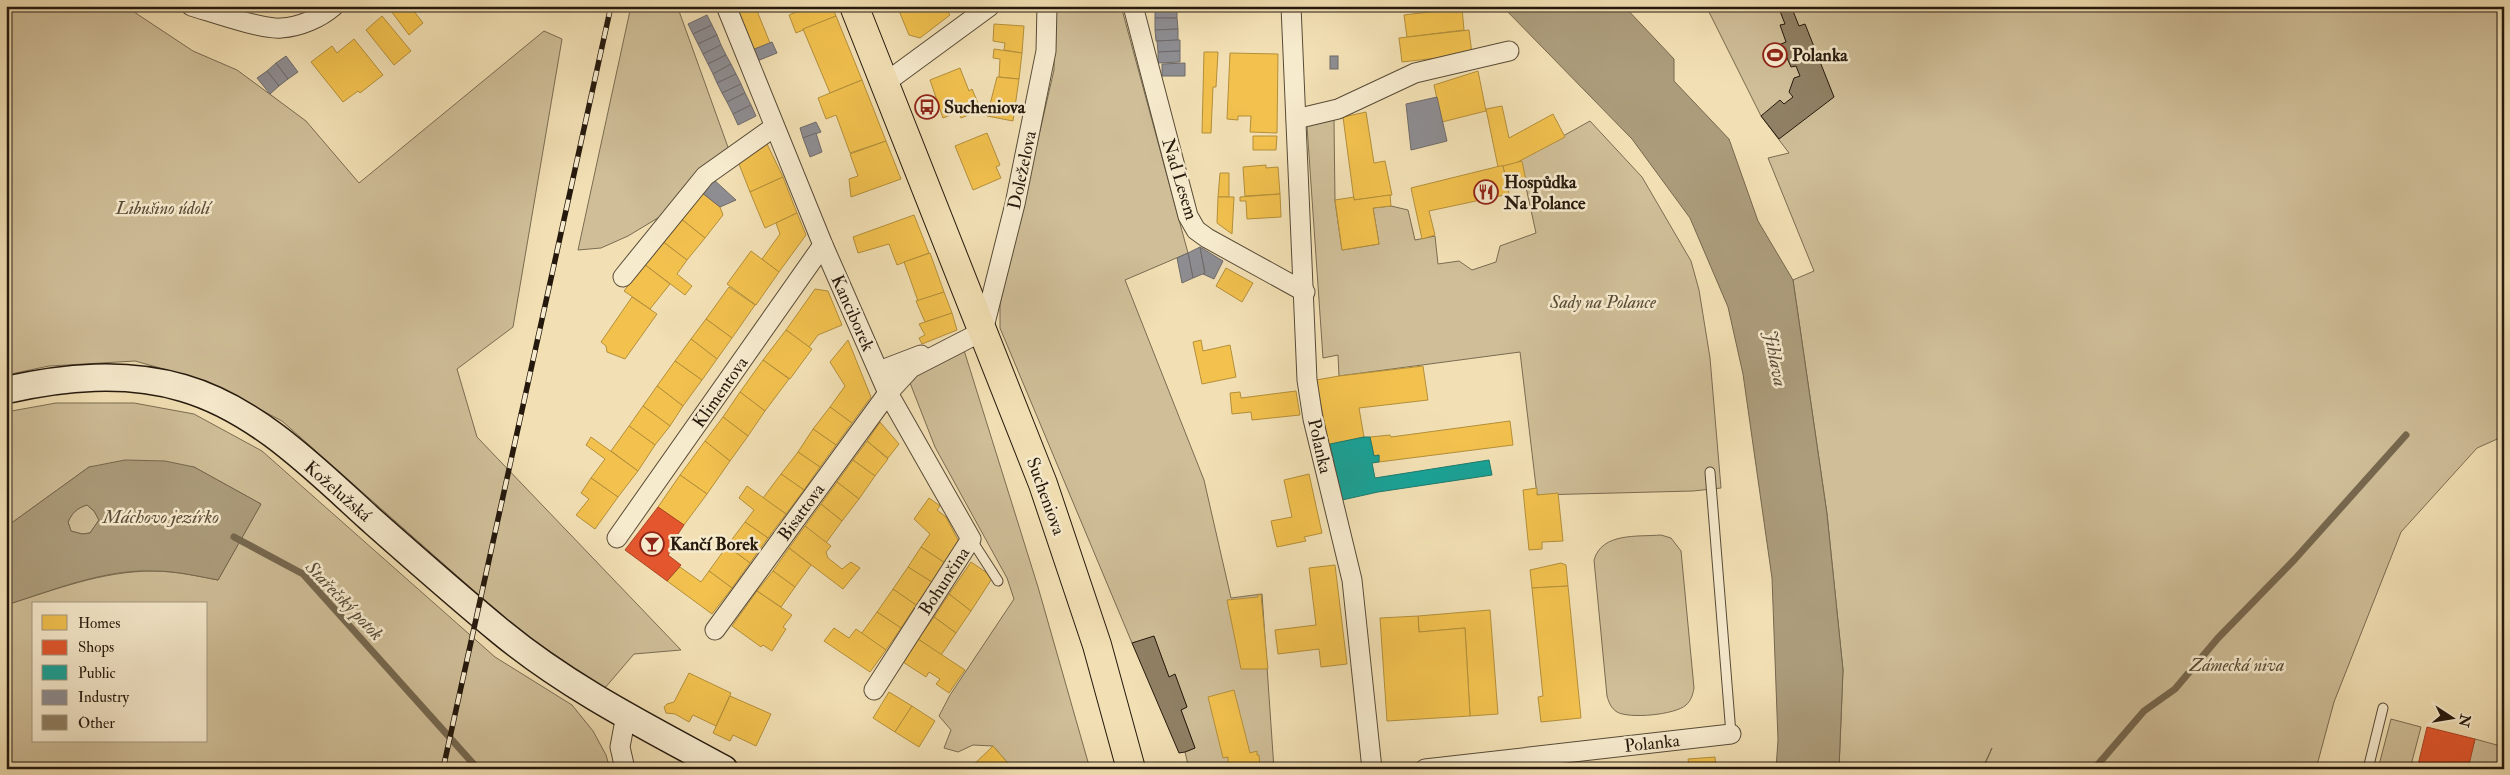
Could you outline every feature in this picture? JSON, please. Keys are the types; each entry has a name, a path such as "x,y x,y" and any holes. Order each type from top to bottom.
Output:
{"main road":[{"name":"Sucheniova","path":"854,6 1043,484 1097,645 1131,769"},
{"name":"Koželužská","path":"6,390 88,378 142,379 183,388 227,406 250,420 314,468 416,560 515,643 565,679 724,769"}],"street":[{"path":"191,6 245,22 281,29 321,17 334,6"},
{"name":"Kanciborek","path":"726,6 823,245 888,393"},
{"path":"885,83 990,6"},
{"name":"Doleželova","path":"983,330 1015,204 1044,61 1047,6"},
{"name":"Nad Lesem","path":"1133,6 1188,216 1196,230 1305,292"},
{"name":"Polanka","path":"1290,6 1305,292 1307,380 1313,419 1352,580 1372,769"},
{"path":"1296,120 1338,109 1415,73 1509,51"},
{"path":"623,277 705,176 774,127"},
{"name":"Klimentova","path":"618,538 823,245"},
{"path":"879,371 983,330"},
{"path":"888,393 911,368 983,330"},
{"name":"Bohunčina","path":"874,690 971,539 888,393"},
{"name":"Bisattova","path":"715,630 888,393"},
{"path":"625,769 620,748 626,715"},
{"name":"Polanka","path":"1424,769 1731,734"}],"lane":[{"path":"1710,472 1731,734"},
{"path":"971,539 998,581"},
{"path":"2368,769 2383,708"}],"green space":[{"name":"Libušino údolí","path":"6,6 125,6 193,51 237,70 306,121 359,183 544,31 562,39 513,327 457,369 477,437 681,650 634,654 604,689 516,628 282,421 206,381 135,361 49,366 6,375"},
{"path":"631,6 683,6 679,11 729,150 701,192 628,236 601,248 578,250"},
{"path":"1055,6 1121,6 1188,253 1125,280 1204,480 1231,598 1262,594 1274,769 1189,769 1185,752 1195,748 1181,710 1187,707 1175,675 1169,677 1154,637 1132,643 1000,328 1000,304 1054,70"},
{"name":"Zámecká niva","path":"1706,6 2504,6 2504,436 2477,448 2401,532 2334,702 2316,769 1983,769 1992,748 1982,769 1839,769 1843,670 1827,514 1793,280 1814,271 1768,158 1789,153 1761,116"},
{"name":"Sady na Polance","path":"1334,120 1335,201 1342,250 1379,244 1373,208 1391,206 1408,210 1415,240 1435,236 1438,264 1459,261 1472,270 1496,262 1500,246 1536,233 1520,160 1590,121 1642,177 1691,261 1699,290 1710,358 1721,488 1693,491 1537,495 1520,352 1339,376 1338,355 1323,358 1307,126"},
{"path":"963,347 1038,587 1090,769 1013,769 993,746 973,745 958,752 944,748 951,730 939,716 950,695 1014,599 1007,578 935,447 905,370"},
{"path":"56,403 134,403 194,414 262,451 495,657 572,705 593,731 606,755 610,769 6,769 6,605 78,582 115,574 153,571 186,574 218,580 261,504 194,467 89,467 6,527 6,412"},
{"path":"87,505 94,511 99,520 90,533 82,534 71,531 68,522 71,516 75,511"},
{"path":"1661,535 1671,538 1681,551 1694,690 1688,703 1672,711 1652,715 1623,714 1613,709 1607,696 1594,560 1598,551 1613,540 1632,536"},
{"path":"2391,719 2421,727 2410,769 2378,769"},
{"path":"2475,739 2504,747 2504,769 2467,769"}],"water":[{"name":"Jihlava","path":"1502,6 1624,6 1674,59 1674,81 1729,139 1758,221 1793,280 1827,514 1843,670 1839,769 1776,769 1778,740 1772,578 1743,374 1728,307 1690,218 1632,139"},
{"name":"Máchovo jezírko","path":"125,460 165,461 194,467 261,504 218,580 162,571 117,573 61,587 6,605 6,527 89,467","holes":["87,505 94,511 99,520 90,533 82,534 71,531 68,522 75,511"]}],"building: Homes":[{"path":"389,6 410,6 423,23 409,35"},
{"path":"734,6 755,6 770,43 752,50"},
{"path":"794,6 832,6 836,16 796,33 789,15 796,12"},
{"path":"897,6 944,6 950,15 920,38 909,35"},
{"path":"1462,8 1464,30 1407,37 1404,15"},
{"path":"382,16 411,51 394,65 366,30"},
{"path":"836,16 862,80 830,93 803,29"},
{"path":"994,24 1024,26 1022,53 1004,50 1005,43 993,41"},
{"path":"1469,30 1472,54 1402,62 1399,38"},
{"path":"354,39 383,75 360,93 358,91 343,102 311,62 332,46 337,53"},
{"path":"994,49 1022,53 1019,79 999,77 1000,59 993,58"},
{"path":"1204,52 1218,52 1216,87 1213,87 1211,133 1202,133"},
{"path":"1230,53 1278,54 1277,133 1250,132 1251,116 1238,116 1238,120 1227,119"},
{"path":"960,68 969,91 972,89 981,110 961,118 958,112 943,118 930,80"},
{"path":"1478,71 1486,111 1442,122 1434,85"},
{"path":"997,77 1019,79 1013,121 987,116"},
{"path":"862,80 886,141 850,153 836,115 826,119 818,98"},
{"path":"1502,106 1509,138 1553,114 1565,137 1514,164 1498,167 1486,109"},
{"path":"1366,112 1374,163 1385,161 1392,195 1354,200 1343,117"},
{"path":"987,133 1000,165 996,167 1001,178 973,190 955,146"},
{"path":"1253,136 1277,136 1276,150 1253,150"},
{"path":"886,141 901,179 851,197 849,179 858,176 850,154"},
{"path":"767,144 783,177 750,192 737,159"},
{"path":"1522,161 1527,186 1508,191 1503,166"},
{"path":"1266,165 1266,168 1278,167 1280,194 1245,196 1243,167"},
{"path":"1503,166 1509,194 1429,211 1435,235 1422,239 1411,188"},
{"path":"1220,173 1229,173 1229,197 1218,197"},
{"path":"783,177 797,213 765,228 750,192"},
{"path":"701,192 720,207 723,215 705,238 680,218"},
{"path":"1280,194 1281,217 1247,219 1246,201 1240,201 1240,197"},
{"path":"1390,195 1391,206 1373,208 1379,244 1342,250 1335,200 1354,197 1354,200"},
{"path":"1218,197 1234,197 1232,234 1217,223"},
{"path":"797,213 806,235 779,272 762,259 780,234 776,223"},
{"path":"914,215 929,253 897,265 889,244 858,253 853,237"},
{"path":"680,218 705,238 687,260 662,241"},
{"path":"662,241 687,260 677,274 692,286 685,295 644,264"},
{"path":"751,251 779,272 756,305 727,284"},
{"path":"930,253 944,292 918,301 904,262"},
{"path":"644,264 670,284 650,309 624,291"},
{"path":"1226,268 1253,283 1242,302 1216,286"},
{"path":"729,287 755,305 732,338 706,319"},
{"path":"815,289 828,291 842,325 818,335 809,347 786,330"},
{"path":"944,292 952,313 925,322 916,301"},
{"path":"632,297 657,314 625,359 607,352 606,346 601,342"},
{"path":"952,313 957,330 922,344 919,338 925,335 919,324"},
{"path":"706,319 732,338 717,359 691,339"},
{"path":"786,330 812,349 790,379 763,360"},
{"path":"691,339 717,359 702,380 675,361"},
{"path":"848,340 871,397 852,423 830,407 845,386 830,362"},
{"path":"1201,340 1203,351 1230,345 1236,377 1202,384 1193,342"},
{"path":"763,360 789,379 765,411 740,392"},
{"path":"675,361 702,380 683,406 657,386"},
{"path":"1423,366 1428,400 1359,408 1364,437 1329,445 1316,380"},
{"path":"657,386 683,406 670,426 643,406"},
{"path":"1296,391 1300,415 1252,420 1251,412 1232,414 1230,393 1240,392 1241,398"},
{"path":"740,392 765,411 748,436 723,417"},
{"path":"643,406 670,426 655,445 629,426"},
{"path":"830,407 852,423 836,445 813,429"},
{"path":"723,417 748,436 730,461 705,441"},
{"path":"1510,421 1513,445 1379,462 1379,455 1374,456 1370,437 1390,435 1391,437"},
{"path":"880,422 899,444 888,458 867,441"},
{"path":"629,426 655,445 638,471 611,451"},
{"path":"813,429 836,445 820,467 798,452"},
{"path":"591,437 638,471 618,497 591,478 605,459 586,445"},
{"path":"705,441 730,461 707,494 680,475"},
{"path":"867,441 888,459 875,476 853,460"},
{"path":"798,452 820,467 804,490 781,474"},
{"path":"853,460 875,476 859,499 837,482"},
{"path":"781,474 804,490 786,514 763,498"},
{"path":"1309,474 1322,533 1304,537 1306,541 1277,547 1271,521 1292,517 1284,480"},
{"path":"680,475 707,494 684,525 658,507"},
{"path":"591,478 618,497 595,529 576,515 589,499 581,493"},
{"path":"837,482 859,499 842,521 821,504"},
{"path":"747,486 786,514 768,538 745,522 754,510 739,498"},
{"path":"1537,488 1537,495 1558,493 1563,541 1542,542 1542,549 1529,550 1523,490"},
{"path":"929,498 940,506 937,510 946,517 959,542 945,563 921,547 930,534 914,519"},
{"path":"821,504 842,521 826,543 805,526"},
{"path":"745,522 768,538 750,563 727,546"},
{"path":"805,526 831,546 826,552 828,558 842,569 851,562 860,568 843,589 789,548"},
{"path":"727,546 750,563 732,588 709,571"},
{"path":"921,547 945,563 932,582 908,567"},
{"path":"789,548 811,565 795,587 773,571"},
{"path":"971,562 993,577 971,611 949,594"},
{"path":"1561,563 1566,565 1568,586 1532,588 1530,570"},
{"path":"1335,565 1347,664 1321,667 1319,649 1278,654 1275,630 1316,625 1309,568"},
{"path":"680,567 701,582 709,571 732,588 712,614 667,581"},
{"path":"908,567 932,582 916,605 893,589"},
{"path":"773,571 795,587 781,607 757,591"},
{"path":"1568,586 1581,718 1541,722 1538,697 1543,696 1532,588"},
{"path":"893,589 916,605 901,628 877,612"},
{"path":"757,591 792,615 783,627 786,629 772,651 763,645 761,647 732,626"},
{"path":"949,594 971,611 956,633 934,617"},
{"path":"1258,594 1261,595 1268,669 1241,669 1227,600 1258,597"},
{"path":"1490,610 1498,714 1470,716 1465,628 1419,632 1418,616"},
{"path":"877,612 901,628 886,650 861,634"},
{"path":"1418,616 1419,632 1465,628 1470,716 1387,721 1380,618"},
{"path":"934,617 956,633 941,655 918,639"},
{"path":"834,628 849,638 856,629 886,650 870,672 824,641"},
{"path":"918,639 965,670 949,693 936,684 940,679 929,672 926,677 903,662"},
{"path":"689,673 731,693 716,726 693,715 689,722 675,714 666,713 664,707 674,702"},
{"path":"1234,690 1250,753 1257,751 1257,755 1259,755 1260,767 1258,769 1228,769 1228,757 1223,758 1208,697"},
{"path":"889,692 912,706 895,732 873,718"},
{"path":"730,696 771,714 756,746 733,735 730,741 713,733"},
{"path":"912,706 935,721 919,747 895,732"},
{"path":"993,746 1013,769 969,769"},
{"path":"1715,757 1716,769 1665,769 1689,767 1688,759"}],"building: Shops":[{"name":"Kančí Borek","path":"658,507 684,525 672,543 675,545 668,555 681,565 667,581 625,550"},
{"path":"2427,727 2475,739 2468,769 2417,769"}],"building: Public":[{"path":"1370,437 1374,456 1379,455 1379,462 1372,463 1375,478 1489,460 1492,475 1378,492 1342,500 1330,444"}],"building: Industry":[{"path":"1177,6 1177,18 1155,18 1155,7"},
{"path":"707,15 712,25 693,34 688,24"},
{"path":"1155,18 1177,18 1178,29 1155,30"},
{"path":"712,25 717,35 698,44 693,34"},
{"path":"1178,29 1178,40 1156,41 1155,30"},
{"path":"717,35 721,45 703,54 698,44"},
{"path":"1180,40 1180,51 1158,52 1157,41"},
{"path":"772,42 777,53 757,61 752,50"},
{"path":"721,45 726,55 708,64 703,54"},
{"path":"1180,51 1180,62 1158,63 1158,52"},
{"path":"726,55 731,64 713,74 708,64"},
{"path":"286,56 298,72 288,79 276,63"},
{"path":"1330,56 1338,56 1338,69 1330,69"},
{"path":"276,63 288,79 279,86 267,71"},
{"path":"1185,63 1185,76 1162,76 1162,64"},
{"path":"731,64 736,74 717,83 713,74"},
{"path":"267,71 279,86 270,94 257,78"},
{"path":"736,74 741,84 722,93 717,83"},
{"path":"741,84 745,93 727,102 722,93"},
{"path":"745,93 751,105 733,114 727,102"},
{"path":"1437,97 1447,141 1411,150 1406,104"},
{"path":"751,105 756,116 738,125 733,114"},
{"path":"816,122 821,132 803,138 800,128"},
{"path":"816,133 822,152 810,157 803,138"},
{"path":"713,179 736,200 720,207 701,192"},
{"path":"1200,247 1205,273 1193,278 1188,253"},
{"path":"1200,247 1223,261 1214,279 1203,274 1205,273"},
{"path":"1188,253 1193,278 1182,283 1177,258"}],"building: Other":[{"path":"1778,6 1791,6 1799,26 1805,24 1834,97 1779,139 1761,116 1780,100 1784,104 1793,97 1789,92 1794,78 1800,76 1796,66 1791,67 1781,44 1786,42 1780,25 1785,24"},
{"path":"1154,636 1169,677 1175,674 1187,707 1181,710 1195,748 1185,752 1179,753 1132,643"}],"waterway":[{"path":"2094,769 2144,711 2175,689 2218,638 2295,559 2406,435"},
{"name":"Stařečský potok","path":"234,537 303,574 478,769"}],"railway":[{"path":"443,769 611,6"}],"place":[{"name":"Polanka","path":"1775,55"},
{"name":"Sucheniova","path":"927,107"},
{"name":"Hospůdka Na Polance","path":"1486,192"},
{"name":"Kančí Borek","path":"652,544"}]}
